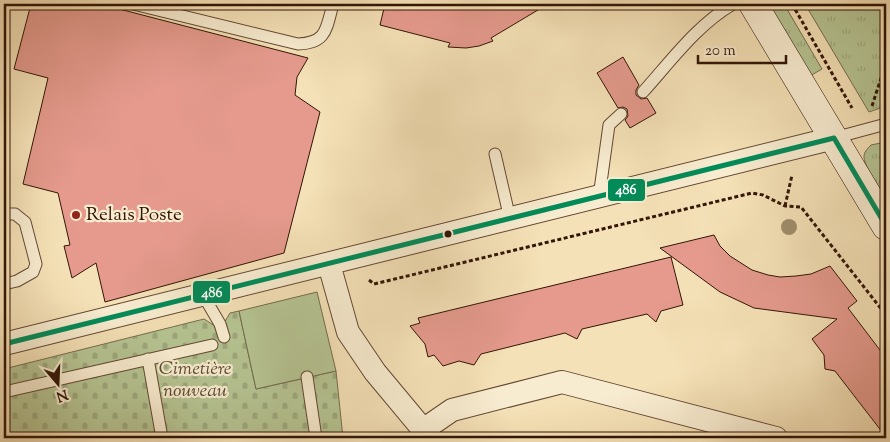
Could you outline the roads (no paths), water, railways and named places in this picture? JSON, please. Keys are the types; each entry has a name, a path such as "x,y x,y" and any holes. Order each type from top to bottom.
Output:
{"street":[{"path":"753,4 886,226"},
{"path":"4,344 204,295 332,275 510,219 834,138"},
{"path":"332,275 348,332 375,372 427,434 452,410 562,382 776,438"}],"lane":[{"path":"133,4 298,44 320,40 333,4"},
{"path":"643,92 692,36 717,13 733,4"},
{"path":"599,197 609,125 621,114"},
{"path":"834,138 886,124"},
{"path":"495,154 510,219"},
{"path":"4,214 15,214 25,222 36,264 33,272 17,281 4,284"},
{"path":"204,295 220,324 224,337"},
{"path":"4,392 212,345"},
{"path":"148,359 162,438"},
{"path":"308,377 316,438"}],"place":[{"name":"Relais Poste","path":"76,215"}],"park label":[{"name":"Cimetière nouveau","path":"195,380"}]}
